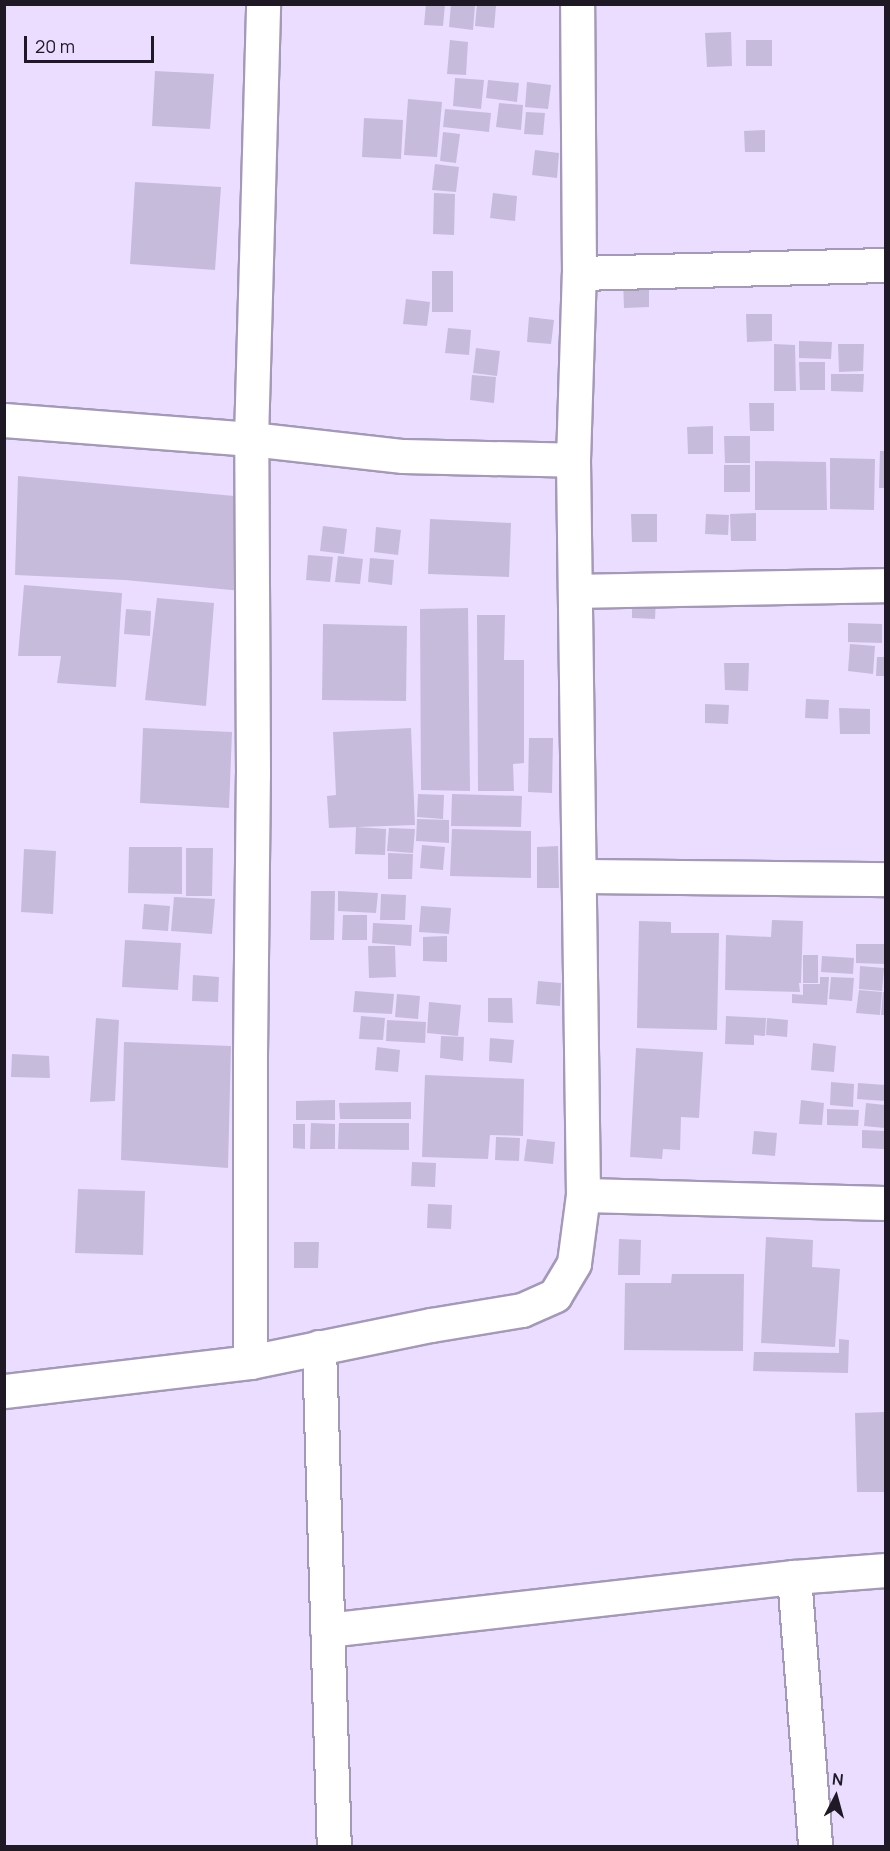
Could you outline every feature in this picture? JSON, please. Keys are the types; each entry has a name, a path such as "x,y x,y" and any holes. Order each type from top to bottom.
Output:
{"street":[{"path":"250,1362 253,786 250,439 263,4"},
{"path":"4,1391 159,1375 250,1362 522,1310 555,1295 574,1263 583,1195 573,460 579,273 577,4"},
{"path":"579,273 885,265"},
{"path":"4,420 250,439 403,456 573,460"},
{"path":"575,591 885,585"},
{"path":"579,876 885,879"},
{"path":"583,1195 885,1203"},
{"path":"319,1347 334,1846"},
{"path":"327,1630 794,1577 885,1570"},
{"path":"794,1577 815,1846"}],"building":[{"path":"426,4 445,4 443,26 424,25"},
{"path":"451,4 475,5 473,30 449,27"},
{"path":"477,4 496,6 494,28 475,26"},
{"path":"731,32 732,66 707,67 705,33"},
{"path":"450,40 468,42 466,75 447,74"},
{"path":"746,40 772,40 772,66 746,66"},
{"path":"155,71 214,74 210,129 152,126"},
{"path":"455,78 484,80 481,109 453,106"},
{"path":"488,80 519,83 517,102 486,98"},
{"path":"527,82 551,85 548,109 525,107"},
{"path":"408,99 442,102 437,157 404,155"},
{"path":"499,103 523,105 521,130 496,127"},
{"path":"445,109 491,113 489,132 443,127"},
{"path":"526,112 545,113 543,135 524,134"},
{"path":"364,118 403,120 401,159 362,157"},
{"path":"765,130 765,152 745,152 744,131"},
{"path":"443,132 460,134 456,163 440,161"},
{"path":"535,150 559,153 557,178 532,175"},
{"path":"435,164 459,167 456,192 432,190"},
{"path":"135,182 221,187 215,270 130,264"},
{"path":"434,193 455,194 454,235 433,234"},
{"path":"493,193 517,196 515,221 490,218"},
{"path":"432,271 453,271 453,312 432,312"},
{"path":"623,280 649,280 649,307 624,308"},
{"path":"406,299 430,302 427,326 403,324"},
{"path":"746,314 772,314 772,341 747,342"},
{"path":"529,317 554,320 551,344 527,342"},
{"path":"448,328 471,330 469,355 445,353"},
{"path":"799,341 832,342 831,359 799,358"},
{"path":"774,344 795,345 796,391 774,391"},
{"path":"838,344 864,344 863,371 839,372"},
{"path":"476,348 500,351 497,376 473,373"},
{"path":"799,362 825,362 825,390 800,390"},
{"path":"831,374 864,374 863,392 831,391"},
{"path":"472,375 496,377 494,403 470,400"},
{"path":"749,403 774,403 774,431 750,431"},
{"path":"713,426 713,454 688,454 687,427"},
{"path":"724,436 750,436 750,463 725,463"},
{"path":"880,451 885,451 885,488 879,488"},
{"path":"830,458 875,459 874,510 830,509"},
{"path":"755,461 826,462 827,510 755,510"},
{"path":"724,465 750,465 750,492 724,492"},
{"path":"18,476 245,497 242,591 125,580 15,575"},
{"path":"756,513 756,541 731,541 730,514"},
{"path":"631,514 657,514 657,542 632,542"},
{"path":"706,514 729,515 728,535 705,534"},
{"path":"430,519 511,523 509,577 428,574"},
{"path":"323,526 347,529 344,554 320,551"},
{"path":"376,527 401,530 398,555 374,552"},
{"path":"308,555 333,557 330,582 306,580"},
{"path":"338,556 363,559 360,584 335,582"},
{"path":"370,558 394,560 392,585 368,582"},
{"path":"24,585 122,593 116,687 57,683 61,656 18,656"},
{"path":"157,598 214,603 206,706 145,700"},
{"path":"632,598 656,599 655,619 632,618"},
{"path":"468,608 470,791 421,790 420,609"},
{"path":"126,609 151,611 150,636 124,634"},
{"path":"477,615 505,615 504,660 524,660 524,763 513,764 514,791 478,791"},
{"path":"848,623 882,624 882,643 848,642"},
{"path":"323,624 407,626 406,701 322,700"},
{"path":"850,644 875,646 873,674 848,671"},
{"path":"877,657 885,657 885,676 876,676"},
{"path":"724,663 749,663 748,691 725,690"},
{"path":"806,699 829,700 828,719 805,718"},
{"path":"705,704 729,705 728,724 705,723"},
{"path":"839,708 870,709 870,734 840,734"},
{"path":"143,728 232,732 229,808 140,803"},
{"path":"411,728 415,825 329,828 327,796 336,795 333,732"},
{"path":"529,738 553,738 552,793 528,792"},
{"path":"418,794 444,795 443,819 417,817"},
{"path":"452,794 522,796 521,827 451,826"},
{"path":"417,819 449,820 449,843 416,841"},
{"path":"356,827 386,829 385,855 355,854"},
{"path":"389,828 415,829 413,853 387,851"},
{"path":"452,829 531,831 531,878 450,876"},
{"path":"422,845 445,847 443,870 420,868"},
{"path":"558,846 559,888 537,888 537,847"},
{"path":"129,847 182,847 182,894 128,893"},
{"path":"186,848 213,848 212,896 186,896"},
{"path":"24,849 56,851 53,914 21,912"},
{"path":"388,853 413,854 412,879 388,879"},
{"path":"311,891 335,891 334,940 310,940"},
{"path":"338,891 378,893 376,913 338,911"},
{"path":"381,894 406,895 405,920 380,920"},
{"path":"174,897 215,899 212,934 171,931"},
{"path":"144,904 170,906 168,931 142,929"},
{"path":"421,906 451,908 449,934 419,932"},
{"path":"343,915 367,915 367,940 342,940"},
{"path":"772,920 803,921 800,992 725,990 726,935 771,937"},
{"path":"639,921 671,922 671,933 719,933 717,1030 637,1028"},
{"path":"373,923 412,925 411,946 372,943"},
{"path":"447,936 447,962 423,961 423,937"},
{"path":"125,940 181,943 178,990 122,987"},
{"path":"856,944 885,944 885,964 856,963"},
{"path":"368,946 395,946 396,977 369,978"},
{"path":"803,955 818,955 818,983 803,983"},
{"path":"822,956 854,958 853,974 821,972"},
{"path":"860,966 884,968 882,991 859,989"},
{"path":"193,975 219,977 218,1002 192,1001"},
{"path":"820,977 829,977 827,1005 792,1003 792,994 803,995 803,984 820,984"},
{"path":"831,977 854,978 852,1001 829,999"},
{"path":"538,981 561,983 560,1006 536,1004"},
{"path":"859,990 882,992 880,1015 856,1013"},
{"path":"355,991 394,994 392,1014 353,1012"},
{"path":"883,992 885,992 885,1015 881,1015"},
{"path":"397,994 420,996 418,1019 395,1017"},
{"path":"488,998 512,998 513,1023 488,1022"},
{"path":"429,1002 461,1005 458,1036 427,1033"},
{"path":"361,1016 385,1018 383,1040 359,1039"},
{"path":"726,1016 766,1018 765,1036 754,1035 754,1045 725,1044"},
{"path":"96,1018 119,1020 115,1101 90,1102"},
{"path":"767,1018 788,1020 787,1037 766,1035"},
{"path":"387,1020 426,1022 425,1043 386,1041"},
{"path":"441,1036 464,1037 463,1061 440,1058"},
{"path":"490,1038 514,1040 512,1063 489,1061"},
{"path":"124,1042 231,1046 228,1168 121,1160"},
{"path":"813,1043 836,1046 834,1072 811,1070"},
{"path":"377,1047 400,1050 398,1072 375,1070"},
{"path":"636,1048 703,1052 699,1118 681,1117 680,1150 663,1149 662,1159 630,1157"},
{"path":"12,1054 49,1056 50,1078 11,1077"},
{"path":"425,1075 524,1079 523,1136 490,1135 488,1159 422,1157"},
{"path":"831,1082 854,1084 853,1107 830,1105"},
{"path":"858,1083 885,1085 885,1101 857,1099"},
{"path":"335,1100 335,1120 296,1120 296,1101"},
{"path":"801,1100 824,1103 822,1125 799,1124"},
{"path":"411,1102 411,1119 340,1119 339,1103"},
{"path":"866,1103 885,1105 885,1128 864,1126"},
{"path":"827,1109 859,1110 858,1126 827,1125"},
{"path":"311,1123 335,1124 335,1149 310,1149"},
{"path":"339,1123 409,1123 409,1150 338,1149"},
{"path":"293,1124 305,1124 305,1149 293,1148"},
{"path":"862,1130 885,1131 885,1149 862,1148"},
{"path":"754,1131 777,1133 775,1156 752,1154"},
{"path":"496,1137 520,1138 519,1161 495,1160"},
{"path":"527,1139 555,1142 553,1164 524,1161"},
{"path":"412,1162 436,1163 435,1187 411,1186"},
{"path":"78,1189 145,1191 143,1255 75,1253"},
{"path":"428,1204 452,1205 451,1229 427,1228"},
{"path":"766,1237 813,1240 812,1267 840,1269 835,1347 761,1343"},
{"path":"619,1239 641,1240 640,1275 618,1275"},
{"path":"294,1242 319,1242 318,1268 294,1268"},
{"path":"672,1274 744,1274 743,1351 624,1350 625,1283 671,1283"},
{"path":"839,1339 849,1340 848,1373 753,1371 754,1352 839,1353"},
{"path":"885,1412 885,1492 857,1492 855,1413"}]}
